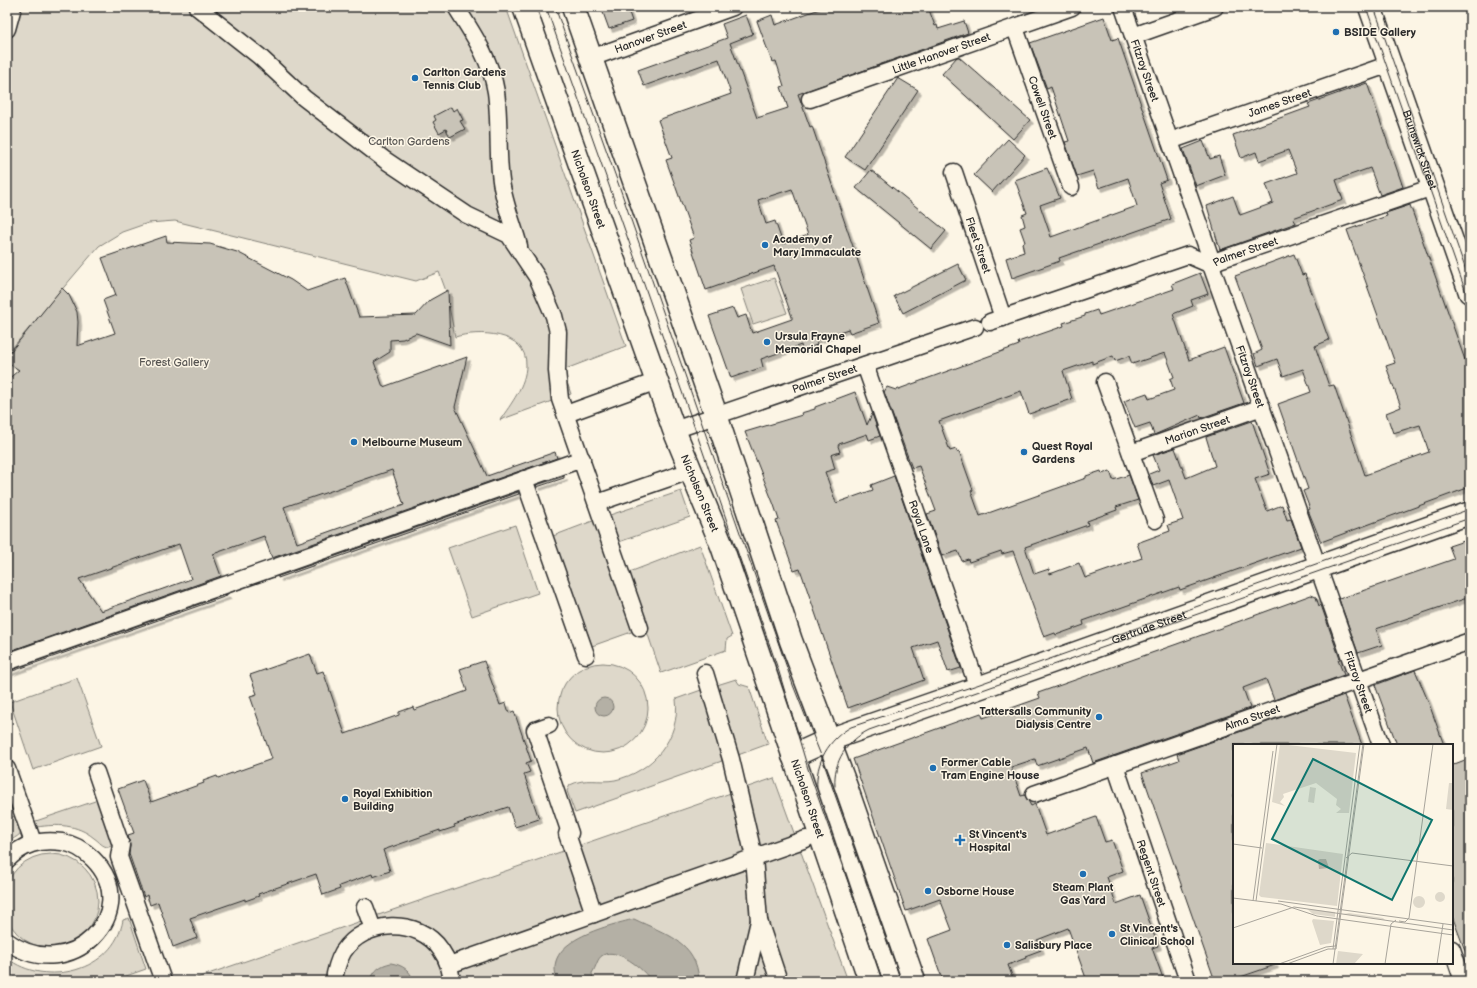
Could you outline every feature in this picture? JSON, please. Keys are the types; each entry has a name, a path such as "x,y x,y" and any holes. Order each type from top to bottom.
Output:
{"main road":[{"name":"Nicholson Street","path":"524,7 674,430 722,546 870,981"},
{"path":"573,7 716,415 791,641 914,981"},
{"name":"Brunswick Street","path":"1370,7 1470,292"},
{"name":"Gertrude Street","path":"793,756 828,740 1470,513"}],"street":[{"path":"7,28 13,7"},
{"path":"197,7 259,56 304,98 385,160 467,215 509,236 520,249 540,283 554,316 558,332 558,387 640,628"},
{"path":"456,7 483,51 493,78 497,104 501,180 505,200 520,249"},
{"name":"Hanover Street","path":"591,58 733,7"},
{"name":"Little Hanover Street","path":"810,100 1072,7"},
{"name":"Fitzroy Street","path":"1123,7 1210,256 1211,266 1381,744"},
{"path":"1133,36 1215,7"},
{"name":"Cowell Street","path":"1015,28 1070,187"},
{"name":"James Street","path":"1170,141 1390,64"},
{"name":"Fleet Street","path":"954,172 997,320 1188,255"},
{"name":"Palmer Street","path":"1188,255 1211,266 1219,260 1433,187"},
{"path":"1188,255 1203,237"},
{"name":"Palmer Street","path":"674,430 975,327"},
{"name":"Royal Lane","path":"865,365 978,688"},
{"path":"1105,382 1155,520"},
{"path":"566,414 646,385"},
{"name":"Marion Street","path":"1131,454 1262,407"},
{"path":"7,662 582,459"},
{"path":"597,503 678,475"},
{"path":"524,479 586,655"},
{"name":"Alma Street","path":"1034,794 1470,641"},
{"path":"706,673 731,759 754,857 759,921 779,981"},
{"path":"549,725 535,730 594,914"},
{"name":"Regent Street","path":"1115,765 1188,981"},
{"path":"7,769 34,842"},
{"path":"96,772 121,845 119,858 162,981"},
{"path":"449,965 806,839"},
{"path":"7,860 15,852 34,842 50,840 69,843 85,852 99,865 107,882 110,902 106,922 95,940 79,953 59,959 38,959 19,951 7,941"},
{"path":"107,882 125,875"},
{"path":"365,907 373,929"},
{"path":"745,981 759,921"},
{"path":"334,981 336,968 344,951 356,938 373,929 397,926 410,928 427,935 440,948 449,965 452,981"},
{"path":"1453,952 1463,981"}],"green space":[{"name":"Carlton Gardens","path":"7,7 506,7 626,346 563,370 571,394 500,420 521,387 526,365 524,354 519,345 510,339 500,336 476,334 455,337 446,291 439,272 416,281 175,221 148,223 122,232 99,246 7,354"},
{"path":"774,278 787,313 753,324 741,289"},
{"path":"681,491 690,517 616,543 607,516"},
{"path":"598,519 637,630 592,646 553,536"},
{"path":"515,525 538,593 472,616 448,548"},
{"path":"700,545 732,636 727,639 726,650 661,673 627,573"},
{"path":"603,663 620,667 635,676 644,691 648,708 644,725 635,740 620,749 603,753 586,749 571,740 562,725 558,708 562,691 571,676 586,667"},
{"path":"77,678 101,746 33,770 10,702"},
{"path":"736,679 739,684 749,687 768,744 738,755 717,685"},
{"path":"704,689 717,734 722,761 575,813 567,791 570,785 581,781 615,780 628,776 641,769 652,761 669,740 674,727 676,699"},
{"path":"774,778 848,981 188,981"},
{"path":"98,800 113,845 109,847 103,845 81,830 59,825 37,827 33,822"},
{"path":"15,816 19,827 22,826 22,830 19,835 7,843 7,819"},
{"path":"51,854 69,857 84,868 95,883 98,901 95,919 84,934 69,945 51,948 33,945 18,934 7,919 4,901 7,883 18,868 33,857"},
{"path":"129,918 146,969 112,981 7,981 7,958 23,967 40,972 58,973 76,970 92,963 106,952 117,938 123,920"}],"shaded area":[{"path":"604,698 610,701 613,707 610,713 604,716 598,713 595,707 598,701"},
{"path":"634,919 668,935 686,948 697,967 699,981 651,981 643,971 630,960 609,953 601,956 598,961 592,973 593,981 558,981 555,967 558,955 567,946 593,931"},
{"path":"391,963 399,965 408,971 413,981 371,981 378,969"}],"building":[{"path":"601,7 627,7 632,21 609,29"},
{"name":"Academy of Mary Immaculate","path":"825,7 928,7 935,26 937,25 938,29 964,21 968,33 798,94 810,127 812,126 879,323 850,333 848,329 816,340 817,345 802,350 801,345 761,359 763,367 731,378 709,316 733,308 737,318 746,315 752,333 792,319 792,317 774,266 706,290 689,240 694,238 666,160 672,158 658,120 731,94 719,59 644,86 638,70 727,38 722,24 746,15 753,34 730,43 757,118 788,108 781,87 784,86 776,61 772,62 757,21 772,15 775,25","holes":["792,189 808,235 783,244 775,221 766,224 758,200"]},
{"path":"1104,17 1112,40 1118,38 1167,180 1159,183 1171,219 1059,258 1060,261 1012,278 1006,258 1024,252 1022,243 1025,242 1020,228 1025,226 1022,215 1027,213 1015,180 1047,168 1060,198 1040,205 1051,237 1137,206 1128,178 1099,188 1093,171 1077,176 1065,142 1069,141 1051,87 1047,89 1030,43"},
{"path":"957,57 959,57 1030,120 1013,139 942,74"},
{"path":"898,78 918,90 865,170 845,157"},
{"path":"1367,83 1403,187 1380,195 1370,168 1336,180 1343,200 1293,218 1296,223 1220,250 1207,206 1233,196 1240,215 1273,203 1266,184 1297,173 1288,150 1259,161 1256,152 1241,158 1233,135 1310,107 1308,104"},
{"path":"451,107 453,111 457,108 463,120 460,121 465,129 450,137 446,129 439,133 433,122 436,120 434,116"},
{"path":"1008,139 1025,155 992,192 974,175"},
{"path":"1203,141 1210,159 1219,156 1225,175 1196,186 1183,149"},
{"path":"871,170 946,231 931,249 856,188"},
{"path":"1410,205 1470,374 1470,487 1321,542 1308,510 1310,509 1303,491 1308,489 1278,404 1311,392 1303,369 1283,376 1277,359 1258,366 1254,354 1262,350 1235,276 1294,254 1302,275 1305,274 1329,340 1315,346 1329,386 1334,385 1365,475 1429,452 1420,425 1393,433 1386,413 1401,407 1386,366 1395,363 1347,230 1387,216 1386,213"},
{"name":"Melbourne Museum","path":"166,236 167,242 210,244 237,252 291,280 307,291 345,278 359,317 416,315 430,300 448,290 450,345 416,333 403,339 390,340 390,352 374,362 383,387 467,357 455,407 487,476 555,452 557,458 272,558 264,536 213,554 221,576 7,652 7,380 19,370 7,362 7,356 62,288 69,295 77,312 77,346 115,333 103,300 116,295 102,258","holes":["392,470 404,505 297,543 284,507","179,544 191,579 101,611 79,579"]},
{"path":"958,264 966,280 903,313 894,296"},
{"path":"1200,273 1208,294 1191,300 1193,306 1173,314 1189,360 1224,347 1244,403 1201,418 1200,415 1154,435 1150,423 1135,428 1124,401 1147,393 1149,399 1174,390 1170,379 1174,377 1165,353 1132,364 1129,356 1115,361 1113,356 1092,364 1092,361 1063,371 1072,399 1029,414 1021,391 939,421 950,451 956,449 957,452 959,451 973,490 971,491 980,516 1086,478 1086,476 1101,471 1102,474 1110,471 1113,480 1129,475 1138,500 1116,507 1117,510 1087,521 1088,525 1025,547 1034,574 1049,569 1050,574 1079,563 1085,578 1142,558 1137,543 1170,531 1168,525 1183,520 1169,480 1153,486 1149,474 1159,470 1153,455 1175,448 1186,478 1215,466 1206,437 1252,421 1270,474 1255,479 1267,511 1282,505 1287,520 1291,519 1301,547 1180,590 1179,587 1083,621 1084,625 1056,635 1055,633 1044,637 1013,551 1002,554 1001,551 969,562 968,559 962,561 958,551 942,556 927,514 936,511 919,466 912,468 884,392 887,387 896,390 1019,345 1018,342 1064,326 1063,323 1085,316 1085,314 1097,310 1099,315 1174,289 1172,284"},
{"path":"855,392 867,425 872,414 880,436 869,440 867,434 839,444 838,446 840,452 831,455 835,469 825,472 836,503 873,490 871,485 894,476 961,668 948,672 937,640 913,648 924,680 848,708 800,569 794,571 776,521 779,520 774,505 745,432 802,415 801,413 815,409 815,407"},
{"path":"564,476 564,478 537,487 536,485"},
{"path":"518,492 519,494 278,578 278,576"},
{"path":"1470,539 1470,597 1376,629 1382,645 1358,653 1339,599 1454,559 1449,546"},
{"path":"227,594 227,596 7,673 7,671"},
{"path":"1311,595 1316,597 1319,606 1321,605 1344,675 1274,700 1266,679 1243,688 1250,708 1093,763 1088,748 1037,766 1035,759 1011,767 1021,796 1025,795 1031,806 1035,804 1046,835 1096,817 1105,842 1112,840 1123,871 1107,877 1116,904 1140,895 1158,946 1152,948 1164,981 1087,981 1068,928 1037,940 1041,950 1008,965 1014,981 943,981 928,939 952,930 940,899 906,911 853,759 981,713 983,718 1040,698 1038,693"},
{"name":"Royal Exhibition Building","path":"310,654 317,673 323,671 345,734 399,715 399,712 413,707 414,710 467,691 460,669 484,661 500,705 506,703 509,713 514,711 531,761 526,763 530,772 524,774 539,819 515,827 508,807 454,825 455,827 440,832 440,830 383,850 390,871 373,877 372,874 339,886 340,889 323,895 316,874 258,894 259,896 245,901 245,899 190,918 197,938 173,947 158,902 150,905 147,895 144,897 129,854 130,846 128,835 134,833 118,789 143,780 151,802 204,783 203,781 217,776 218,778 272,759 250,696 257,694 250,675"},
{"path":"1415,670 1444,744 1397,744 1375,685"},
{"path":"1344,695 1362,744 1233,744 1233,964 1275,965 1229,981 1215,981 1142,773 1179,760 1177,754"},
{"path":"1470,758 1470,961 1453,919 1453,765"}],"tram line":[{"path":"546,7 693,423 779,672 808,769 883,981"},
{"path":"555,7 622,194 793,685 822,758 901,981"},
{"path":"1366,7 1470,304"},
{"path":"1374,7 1470,282"},
{"path":"817,788 818,769 825,752 836,738 851,727 977,685 1470,509"},
{"path":"835,786 836,768 843,753 854,740 869,730 1470,518"}],"place":[{"name":"BSIDE Gallery","path":"1336,32"},
{"name":"Carlton Gardens Tennis Club","path":"415,78"},
{"name":"Academy of Mary Immaculate","path":"765,245"},
{"name":"Ursula Frayne Memorial Chapel","path":"767,342"},
{"name":"Melbourne Museum","path":"354,442"},
{"name":"Quest Royal Gardens","path":"1024,452"},
{"name":"Tattersalls Community Dialysis Centre","path":"1099,717"},
{"name":"Former Cable Tram Engine House","path":"933,768"},
{"name":"Royal Exhibition Building","path":"345,799"},
{"name":"St Vincent's Hospital","path":"960,840"},
{"name":"Steam Plant Gas Yard","path":"1083,874"},
{"name":"Osborne House","path":"928,891"},
{"name":"St Vincent's Clinical School","path":"1112,934"},
{"name":"Salisbury Place","path":"1007,945"}],"park label":[{"name":"Forest Gallery","path":"174,362"}]}
